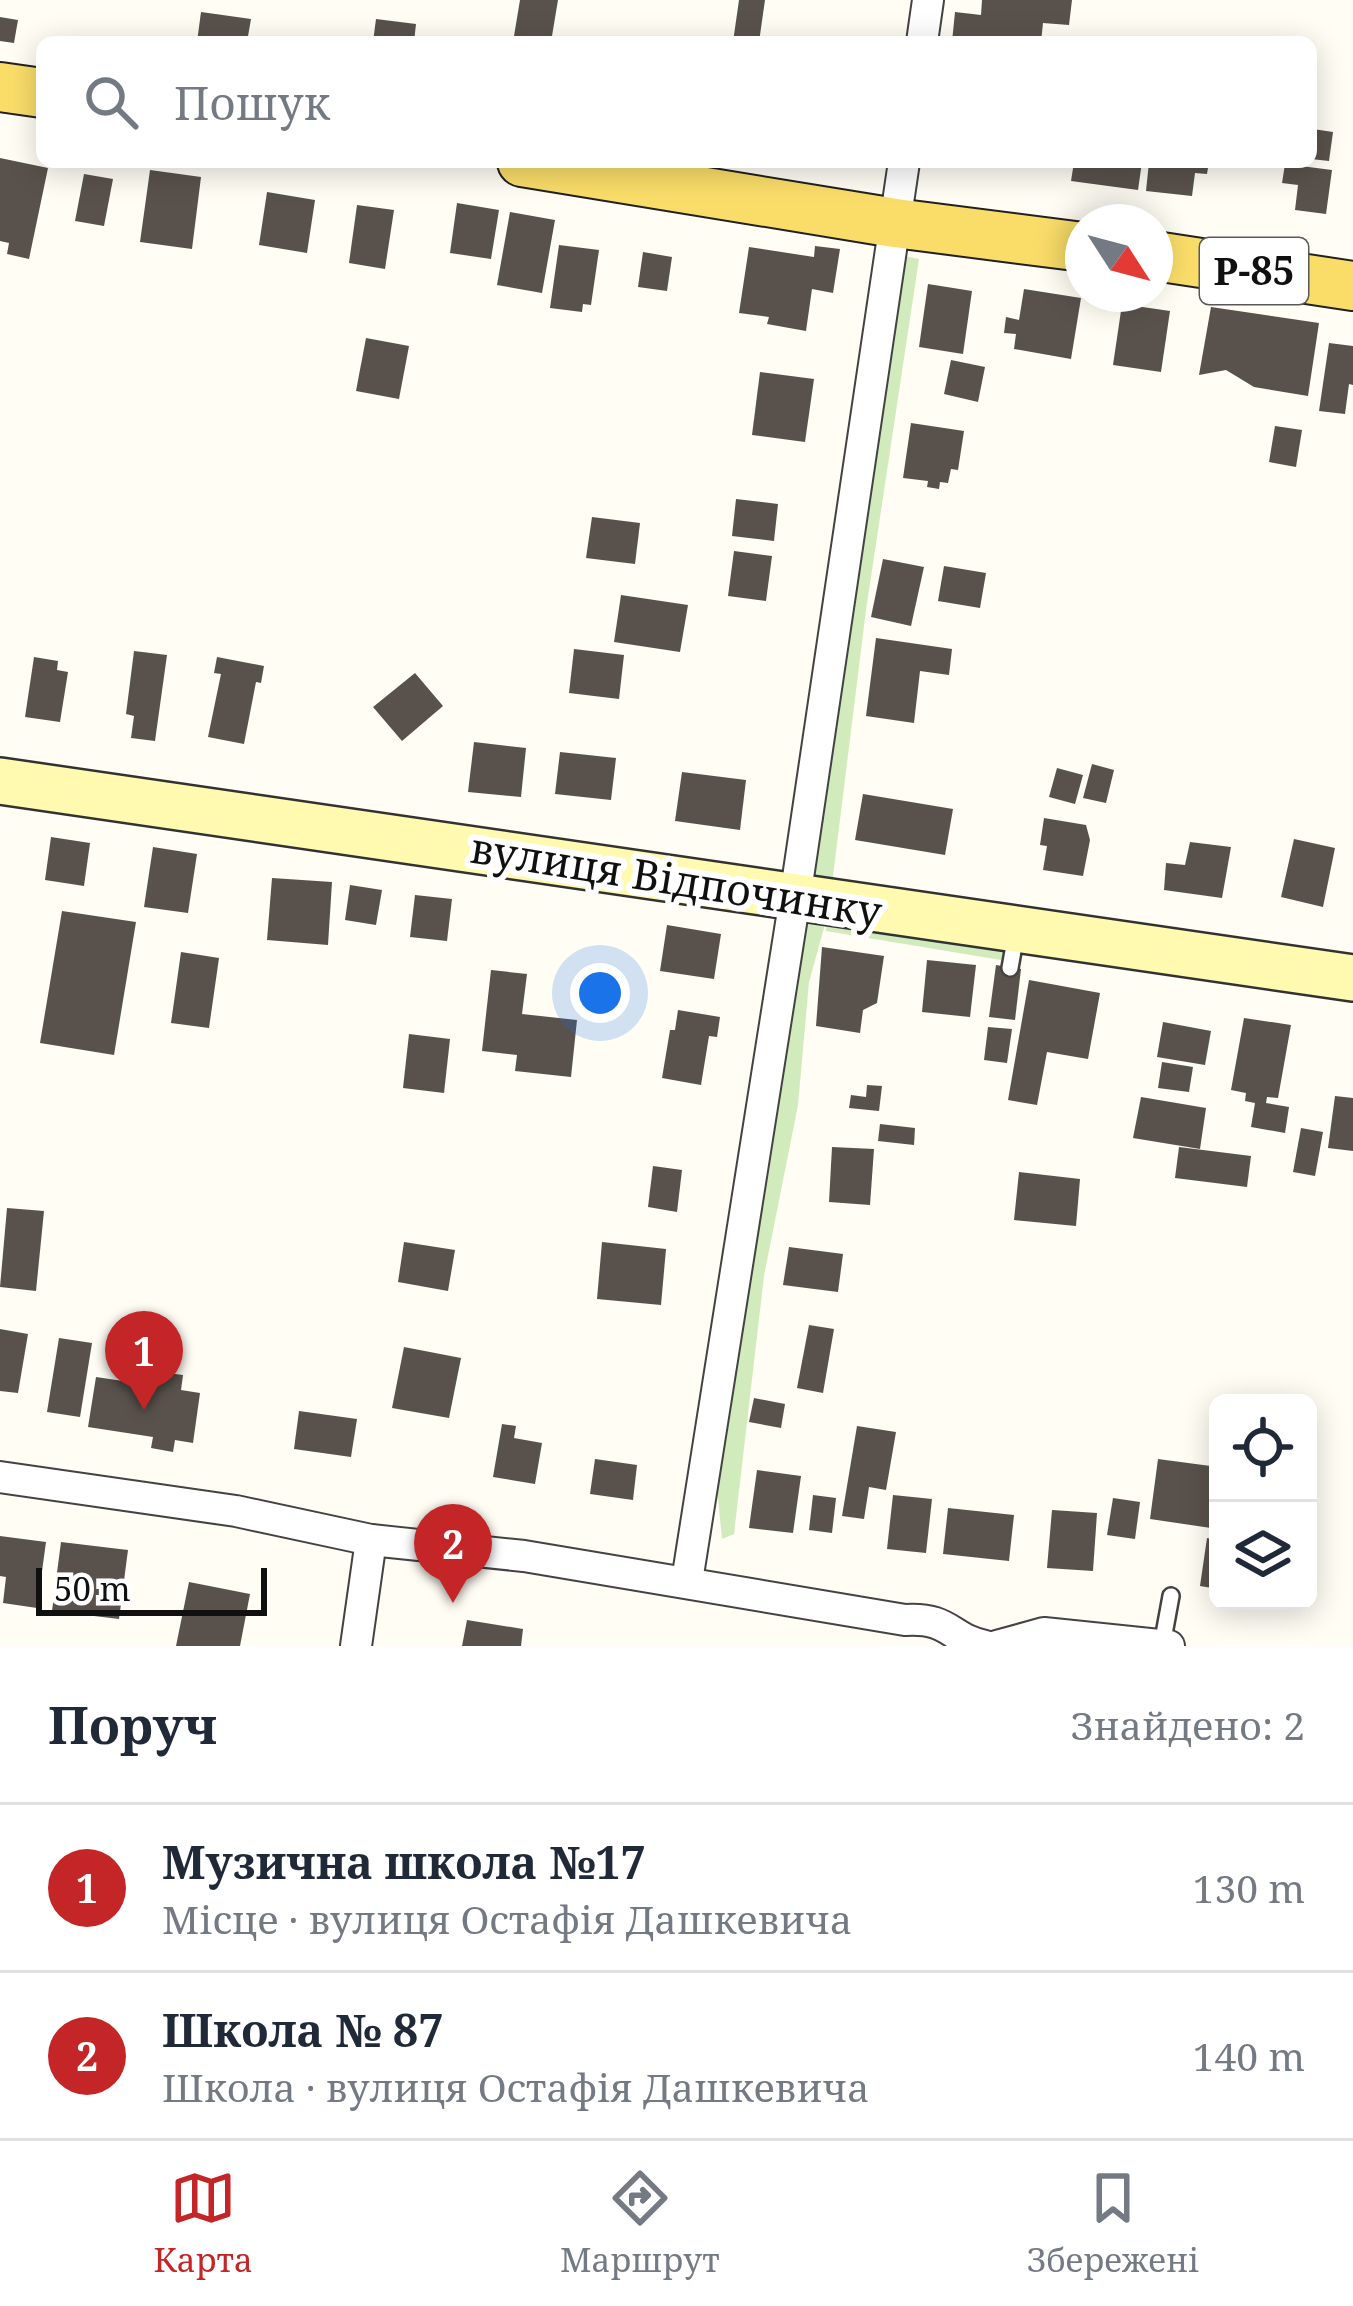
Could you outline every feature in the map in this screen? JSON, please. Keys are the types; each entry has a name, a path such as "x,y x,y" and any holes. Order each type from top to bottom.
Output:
{"main road":[{"path":"0,87 36,92"},
{"path":"559,168 896,223 1065,245"},
{"name":"Р-85","path":"1173,259 1353,286"}],"street":[{"path":"923,36 928,0"},
{"path":"687,1581 903,168"},
{"name":"вулиця Відпочинку","path":"0,781 795,898 1013,949 1353,978"},
{"path":"0,1477 236,1511 371,1540 524,1556 905,1619 929,1618 980,1645 1045,1633 1165,1646"},
{"path":"356,1646 371,1540"}],"lane":[{"path":"1165,1646 1171,1596"}],"green space":[{"path":"894,254 919,259 866,610 832,884 807,877"},
{"path":"803,908 1006,937 1001,960 826,931 827,917 809,982 798,1105 764,1276 734,1534 722,1539 717,1488 726,1376"}],"building":[{"path":"520,0 558,0 552,36 514,36"},
{"path":"739,0 765,0 760,36 734,36"},
{"path":"982,0 1072,0 1069,25 1043,23 1042,36 953,36 955,12 981,15"},
{"path":"201,12 251,19 248,36 198,36"},
{"path":"0,17 18,20 14,43 0,41"},
{"path":"376,19 416,24 415,36 374,36"},
{"path":"1317,130 1333,132 1329,161 1317,160"},
{"path":"0,158 48,168 29,259 7,254 9,243 0,241"},
{"path":"1073,168 1141,168 1138,190 1071,181"},
{"path":"1148,168 1208,168 1207,174 1195,173 1192,196 1146,191"},
{"path":"1284,168 1332,170 1326,214 1295,210 1298,185 1282,183"},
{"path":"150,170 201,177 192,249 140,242"},
{"path":"84,174 113,179 104,226 75,221"},
{"path":"267,192 315,200 307,253 259,245"},
{"path":"457,203 499,210 491,259 450,253"},
{"path":"357,205 394,210 385,269 349,263"},
{"path":"510,212 555,220 542,293 497,285"},
{"path":"559,245 599,250 591,305 583,304 582,312 550,308"},
{"path":"815,246 840,249 833,293 812,289 806,331 767,324 769,317 739,313 749,247 814,257"},
{"path":"643,252 672,257 667,291 638,287"},
{"path":"928,284 972,291 963,354 919,347"},
{"path":"1024,289 1065,295 1065,312 1079,312 1071,359 1014,349 1016,334 1004,333 1006,317 1019,320"},
{"path":"1211,307 1319,323 1308,396 1254,387 1226,370 1199,375"},
{"path":"1121,312 1170,312 1161,372 1113,365"},
{"path":"366,338 409,346 399,399 356,391"},
{"path":"1329,343 1353,346 1353,385 1349,384 1345,414 1319,411"},
{"path":"951,360 985,367 978,402 944,394"},
{"path":"760,372 814,379 805,442 752,435"},
{"path":"911,423 964,431 958,470 951,469 948,483 940,482 939,489 927,487 928,481 903,478"},
{"path":"1275,426 1302,430 1296,467 1269,462"},
{"path":"736,499 778,504 774,541 732,536"},
{"path":"592,517 640,523 635,564 586,558"},
{"path":"734,551 772,556 766,601 728,596"},
{"path":"883,559 924,567 911,626 871,617"},
{"path":"944,566 986,573 980,608 938,601"},
{"path":"621,595 688,605 680,652 614,642"},
{"path":"876,638 952,649 949,675 920,671 914,723 866,716"},
{"path":"574,649 624,655 619,699 569,693"},
{"path":"134,651 167,655 155,741 131,738 134,716 126,714"},
{"path":"34,657 58,661 57,670 68,672 60,722 25,717"},
{"path":"217,657 264,666 261,683 256,682 244,744 208,737 221,674 214,673"},
{"path":"415,673 443,706 402,741 373,707"},
{"path":"474,742 526,748 521,797 468,792"},
{"path":"560,752 616,758 611,800 555,794"},
{"path":"1092,764 1114,770 1106,803 1083,798"},
{"path":"1057,768 1083,775 1075,804 1049,797"},
{"path":"682,772 746,780 740,830 675,821"},
{"path":"863,794 953,809 945,855 855,840"},
{"path":"1044,818 1086,825 1090,840 1083,876 1043,870"},
{"path":"51,837 90,843 84,886 45,880"},
{"path":"1294,839 1335,848 1323,907 1281,897"},
{"path":"1190,842 1231,847 1222,898 1164,890 1166,863 1185,865"},
{"path":"153,847 197,854 188,913 144,907"},
{"path":"272,878 332,882 328,945 267,940"},
{"path":"350,885 382,890 376,925 345,920"},
{"path":"415,895 452,899 447,941 410,937"},
{"path":"62,911 136,922 114,1055 40,1043"},
{"path":"667,925 721,934 714,979 660,971"},
{"path":"822,947 884,956 877,1003 863,1010 860,1033 816,1026"},
{"path":"181,952 219,958 209,1028 171,1023"},
{"path":"927,960 976,965 970,1017 922,1012"},
{"path":"996,965 1021,969 1015,1020 989,1017"},
{"path":"491,970 527,974 522,1014 577,1020 571,1077 515,1071 517,1055 482,1051"},
{"path":"1029,980 1100,993 1088,1059 1047,1052 1037,1105 1008,1100"},
{"path":"678,1010 720,1017 717,1037 709,1036 701,1085 662,1078"},
{"path":"1244,1018 1291,1025 1278,1098 1267,1097 1266,1103 1289,1107 1285,1133 1251,1127 1255,1103 1245,1101 1246,1093 1231,1090"},
{"path":"1163,1022 1211,1031 1205,1065 1157,1057"},
{"path":"988,1027 1012,1029 1007,1063 984,1060"},
{"path":"409,1034 450,1039 444,1093 403,1088"},
{"path":"1162,1062 1193,1067 1189,1092 1158,1088"},
{"path":"867,1085 882,1086 879,1111 849,1108 851,1095 866,1097"},
{"path":"1335,1096 1353,1098 1353,1151 1328,1148"},
{"path":"1141,1097 1206,1108 1200,1149 1133,1138"},
{"path":"880,1124 915,1128 914,1145 878,1141"},
{"path":"1301,1128 1323,1132 1315,1176 1293,1172"},
{"path":"832,1147 874,1149 870,1205 829,1202"},
{"path":"1179,1147 1251,1156 1247,1187 1175,1178"},
{"path":"653,1166 682,1170 677,1212 648,1207"},
{"path":"1019,1172 1080,1179 1076,1226 1014,1220"},
{"path":"7,1208 44,1211 36,1291 0,1287"},
{"path":"404,1242 455,1250 448,1291 398,1282"},
{"path":"602,1242 666,1249 661,1305 597,1299"},
{"path":"789,1247 843,1254 838,1292 783,1285"},
{"path":"809,1325 834,1329 823,1393 797,1388"},
{"path":"0,1329 28,1334 18,1393 0,1391"},
{"path":"59,1338 92,1343 80,1417 47,1412"},
{"path":"404,1347 461,1358 449,1418 392,1408"},
{"path":"153,1371 183,1375 181,1390 200,1393 193,1443 175,1440 173,1452 151,1448 153,1437 88,1427 96,1377 150,1385"},
{"path":"754,1398 785,1404 781,1428 749,1422"},
{"path":"299,1411 357,1419 351,1457 294,1449"},
{"path":"502,1424 516,1426 514,1438 542,1443 535,1484 493,1477"},
{"path":"857,1426 896,1432 886,1490 869,1487 864,1519 842,1516"},
{"path":"595,1459 637,1465 633,1500 590,1494"},
{"path":"1158,1459 1209,1466 1209,1528 1150,1519"},
{"path":"757,1470 801,1476 793,1533 749,1528"},
{"path":"813,1495 836,1498 832,1533 809,1530"},
{"path":"893,1495 932,1499 926,1553 887,1549"},
{"path":"1113,1498 1140,1502 1135,1539 1107,1535"},
{"path":"948,1508 1014,1515 1009,1561 943,1554"},
{"path":"1052,1510 1097,1513 1093,1571 1047,1568"},
{"path":"0,1536 46,1542 37,1608 3,1603 6,1577 0,1576"},
{"path":"1207,1538 1209,1588 1200,1586"},
{"path":"61,1542 128,1550 119,1619 52,1611"},
{"path":"189,1582 250,1594 240,1646 176,1646"},
{"path":"467,1620 523,1629 521,1646 462,1646"}],"place":[{"name":"Музична школа №17","path":"144,1410"},
{"name":"Школа № 87","path":"453,1603"}]}
